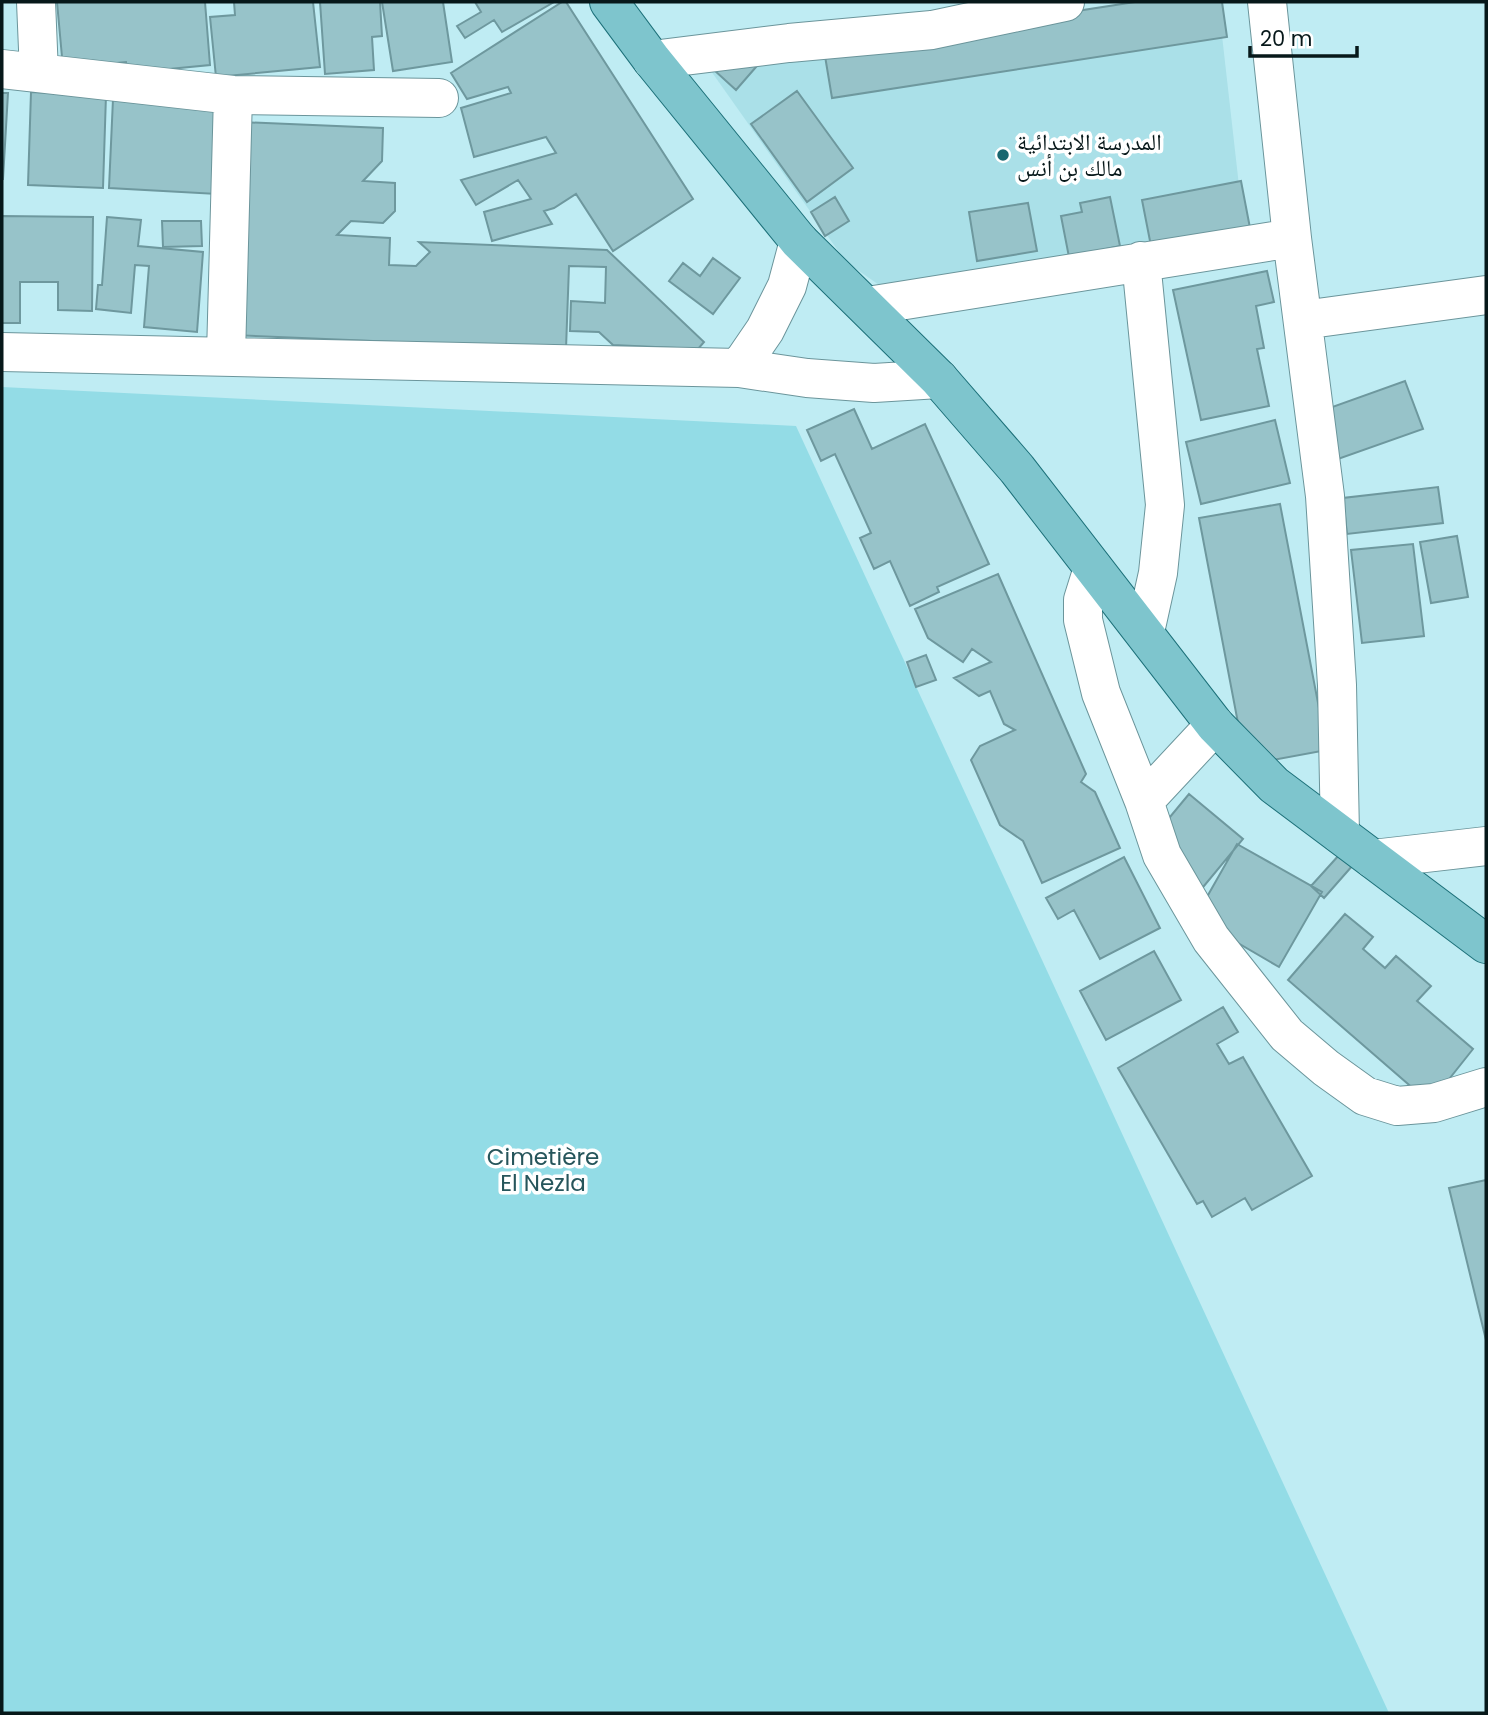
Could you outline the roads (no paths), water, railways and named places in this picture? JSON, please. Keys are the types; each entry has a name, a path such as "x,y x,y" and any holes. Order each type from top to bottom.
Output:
{"main road":[{"path":"609,2 652,60 799,241 868,306 939,379 1017,469 1215,725 1273,785 1486,944"}],"street":[{"path":"36,2 39,73"},
{"path":"652,60 789,43 932,30 1065,2"},
{"path":"1266,2 1292,238 1325,496 1337,685 1340,834"},
{"path":"2,69 233,95 439,99"},
{"path":"226,355 233,95"},
{"path":"868,306 1292,238"},
{"path":"739,368 765,330 787,286 799,241"},
{"path":"1141,261 1165,505 1158,573 1145,632"},
{"path":"1303,320 1486,295"},
{"path":"2,352 739,368 807,378 874,383 939,379"},
{"path":"1093,568 1083,600 1083,620 1101,693 1144,801 1162,855 1211,939 1287,1035 1365,1096 1397,1106 1434,1103 1486,1087"},
{"path":"1144,801 1215,725"},
{"path":"1373,859 1486,846"}],"place":[{"name":"المدرسة الابتدائية مالك بن أنس","path":"1003,155"}],"park label":[{"name":"Cimetière El Nezla","path":"543,1170"}]}
